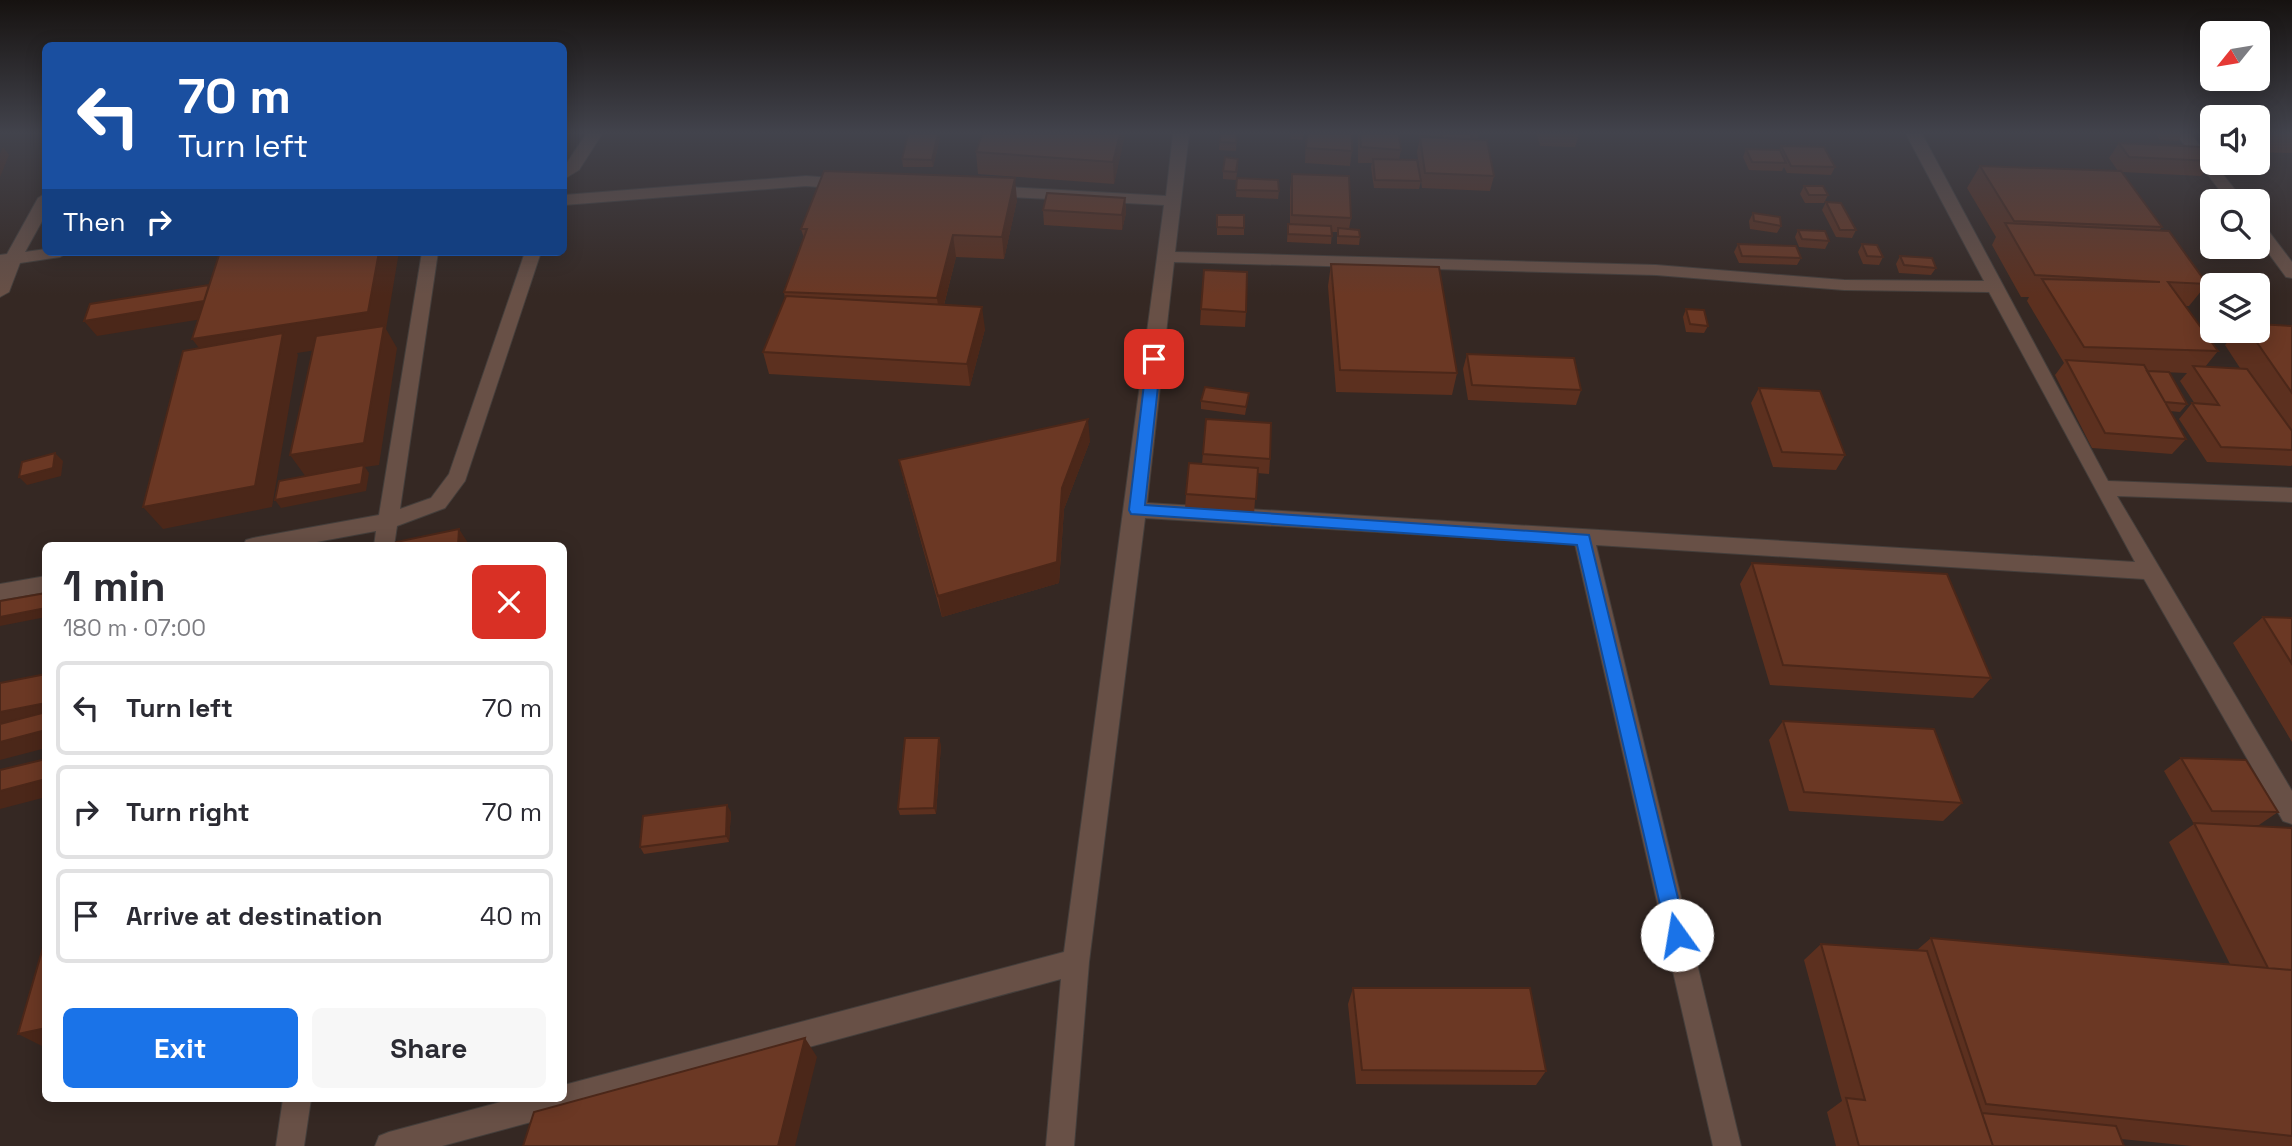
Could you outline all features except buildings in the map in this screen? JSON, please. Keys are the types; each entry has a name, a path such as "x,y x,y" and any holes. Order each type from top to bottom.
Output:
{"street":[{"path":"567,200 723,187"},
{"path":"1060,1146 1076,962 1136,510 1175,187"},
{"path":"1943,187 2148,571 2292,813"},
{"path":"969,190 1173,201"},
{"path":"0,292 7,259 42,204"},
{"path":"2270,245 2292,273"},
{"path":"7,259 42,254"},
{"path":"385,542 429,256"},
{"path":"275,542 388,521 438,503 458,476 532,256"},
{"path":"1166,257 1656,271 1844,285 1997,287"},
{"path":"2102,488 2292,495"},
{"path":"1136,510 2148,571"},
{"path":"1584,539 1727,1146"},
{"path":"0,592 42,585"},
{"path":"567,1098 1076,962"},
{"path":"290,1146 297,1102"},
{"path":"389,1146 553,1102"}],"shaded area":[{"path":"0,187 42,187 42,256 567,256 567,187 2292,187 2292,1146 0,1146"}],"route":[{"path":"1154,359 1136,510 1584,539 1677,935"}]}
